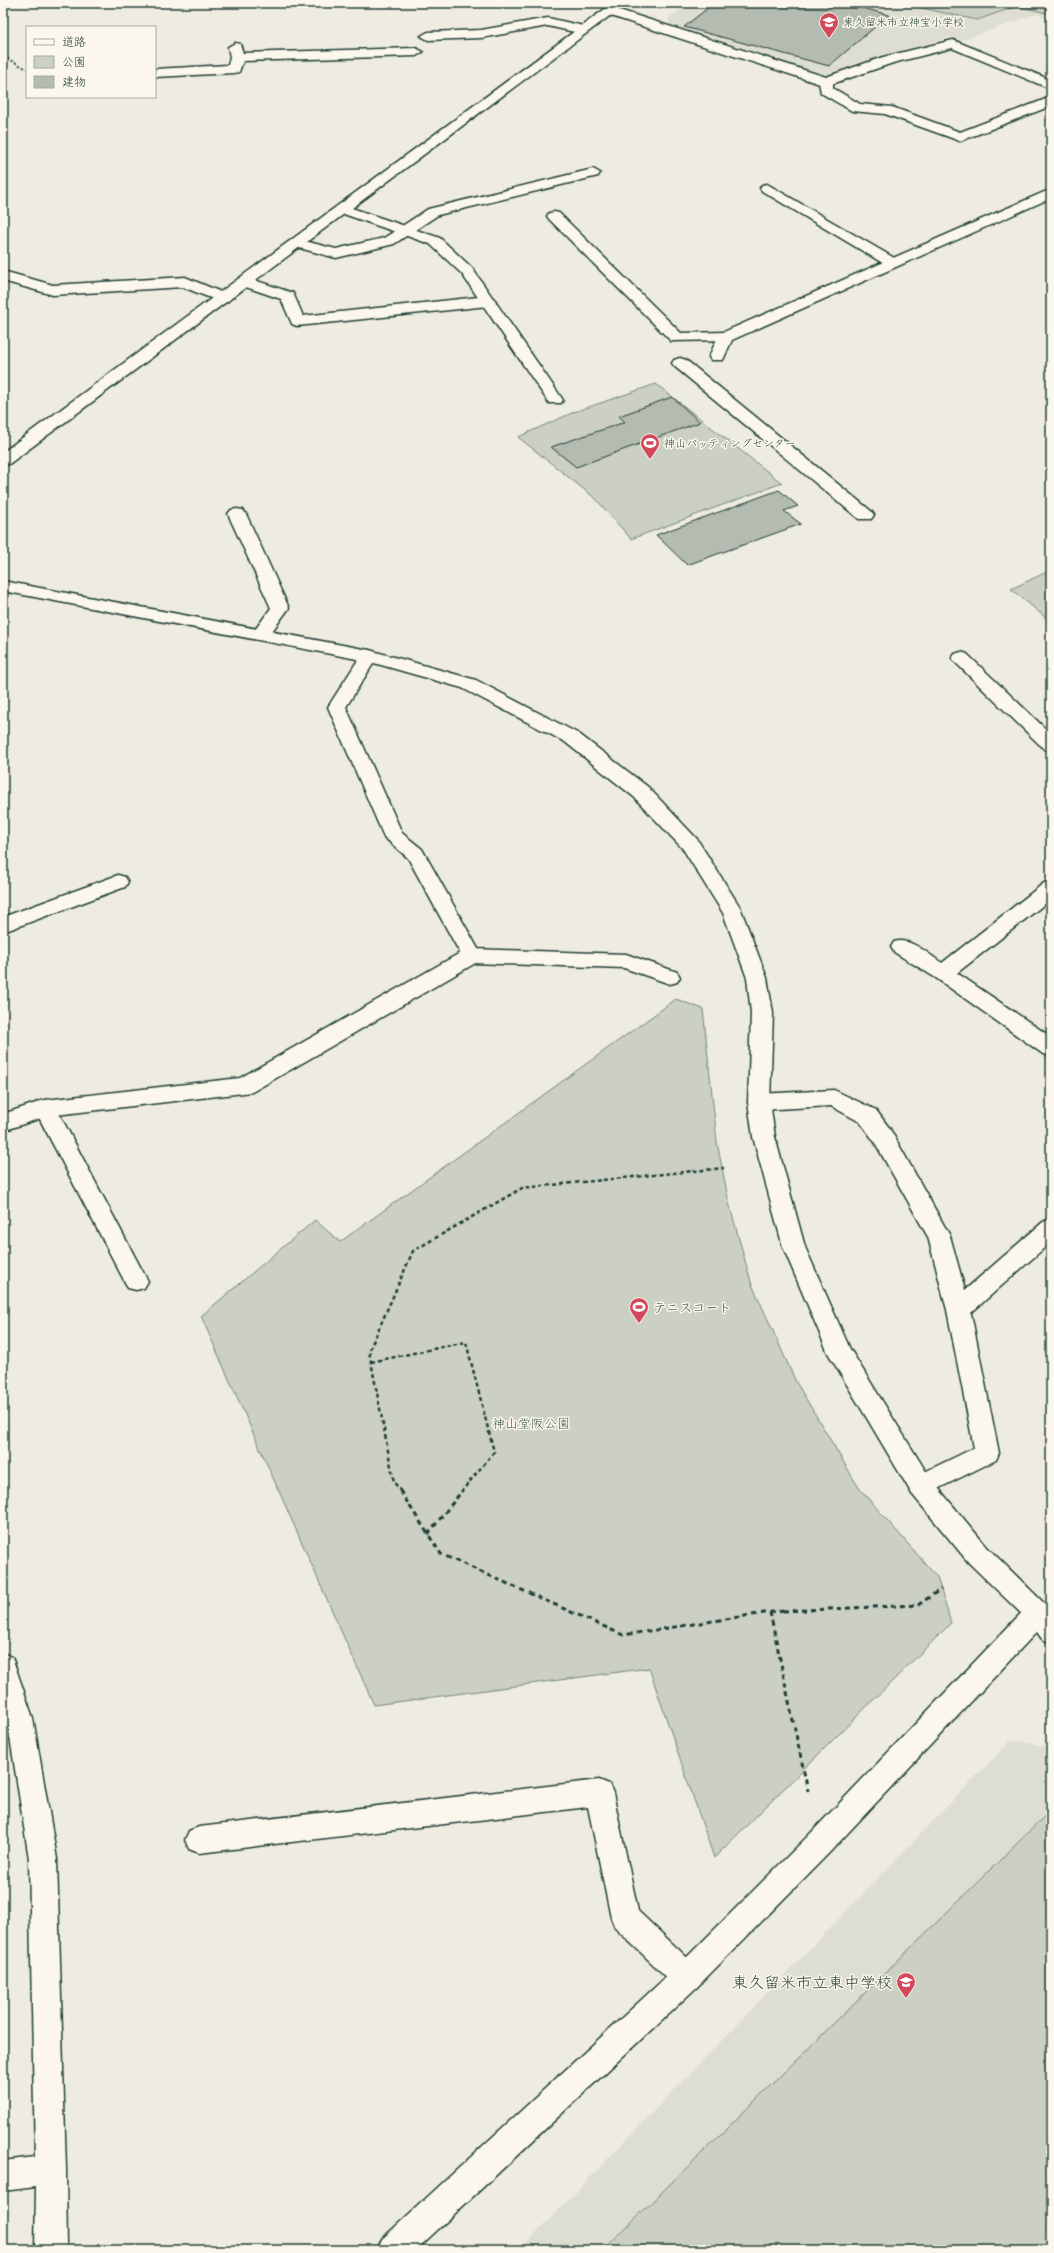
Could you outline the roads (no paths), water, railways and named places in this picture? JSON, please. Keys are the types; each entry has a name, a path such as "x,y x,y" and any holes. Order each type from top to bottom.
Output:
{"street":[{"path":"3,460 343,209 437,136 615,7 826,82 888,60 953,44 1051,85"},
{"path":"428,36 481,34 548,22 583,30"},
{"path":"156,73 234,69 237,57 234,42"},
{"path":"237,57 416,52"},
{"path":"826,82 826,90 857,108 887,110 960,137 1051,101"},
{"path":"297,243 336,254 389,241 407,231 433,212 593,173"},
{"path":"766,188 891,262"},
{"path":"554,216 677,338 725,336 1051,193"},
{"path":"343,209 435,240 467,271 555,400"},
{"path":"3,276 53,290 185,282 223,298"},
{"path":"245,282 288,296 297,321 488,301"},
{"path":"717,357 725,336"},
{"path":"680,363 864,515"},
{"path":"237,514 280,608 261,634"},
{"path":"3,586 261,634 369,656 469,684 572,738 641,792 690,844 733,912 757,978 762,1013 759,1102 764,1138 794,1247 840,1353 921,1486 978,1556 1047,1615 687,1977 393,2250"},
{"path":"369,656 337,707 394,837 415,854 472,956"},
{"path":"961,658 1048,739"},
{"path":"3,925 118,882"},
{"path":"943,973 1051,888"},
{"path":"901,947 943,973 1051,1048"},
{"path":"3,1123 45,1108 244,1086 472,956 626,961 670,976"},
{"path":"759,1102 834,1098 868,1116 882,1135 939,1236 958,1310 987,1453 921,1486"},
{"path":"45,1108 136,1281"},
{"path":"958,1310 1051,1228"},
{"path":"3,1665 20,1718 43,1859 51,2170 51,2250"},
{"path":"199,1840 599,1793 625,1918 687,1977"},
{"path":"3,2176 51,2170"}],"place":[{"name":"東久留米市立神宝小学校","path":"829,39"},
{"name":"神山バッティングセンター","path":"650,460"},
{"name":"テニスコート","path":"639,1324"},
{"name":"東久留米市立東中学校","path":"906,1999"}],"park label":[{"name":"神山堂阪公園","path":"531,1423"}]}
